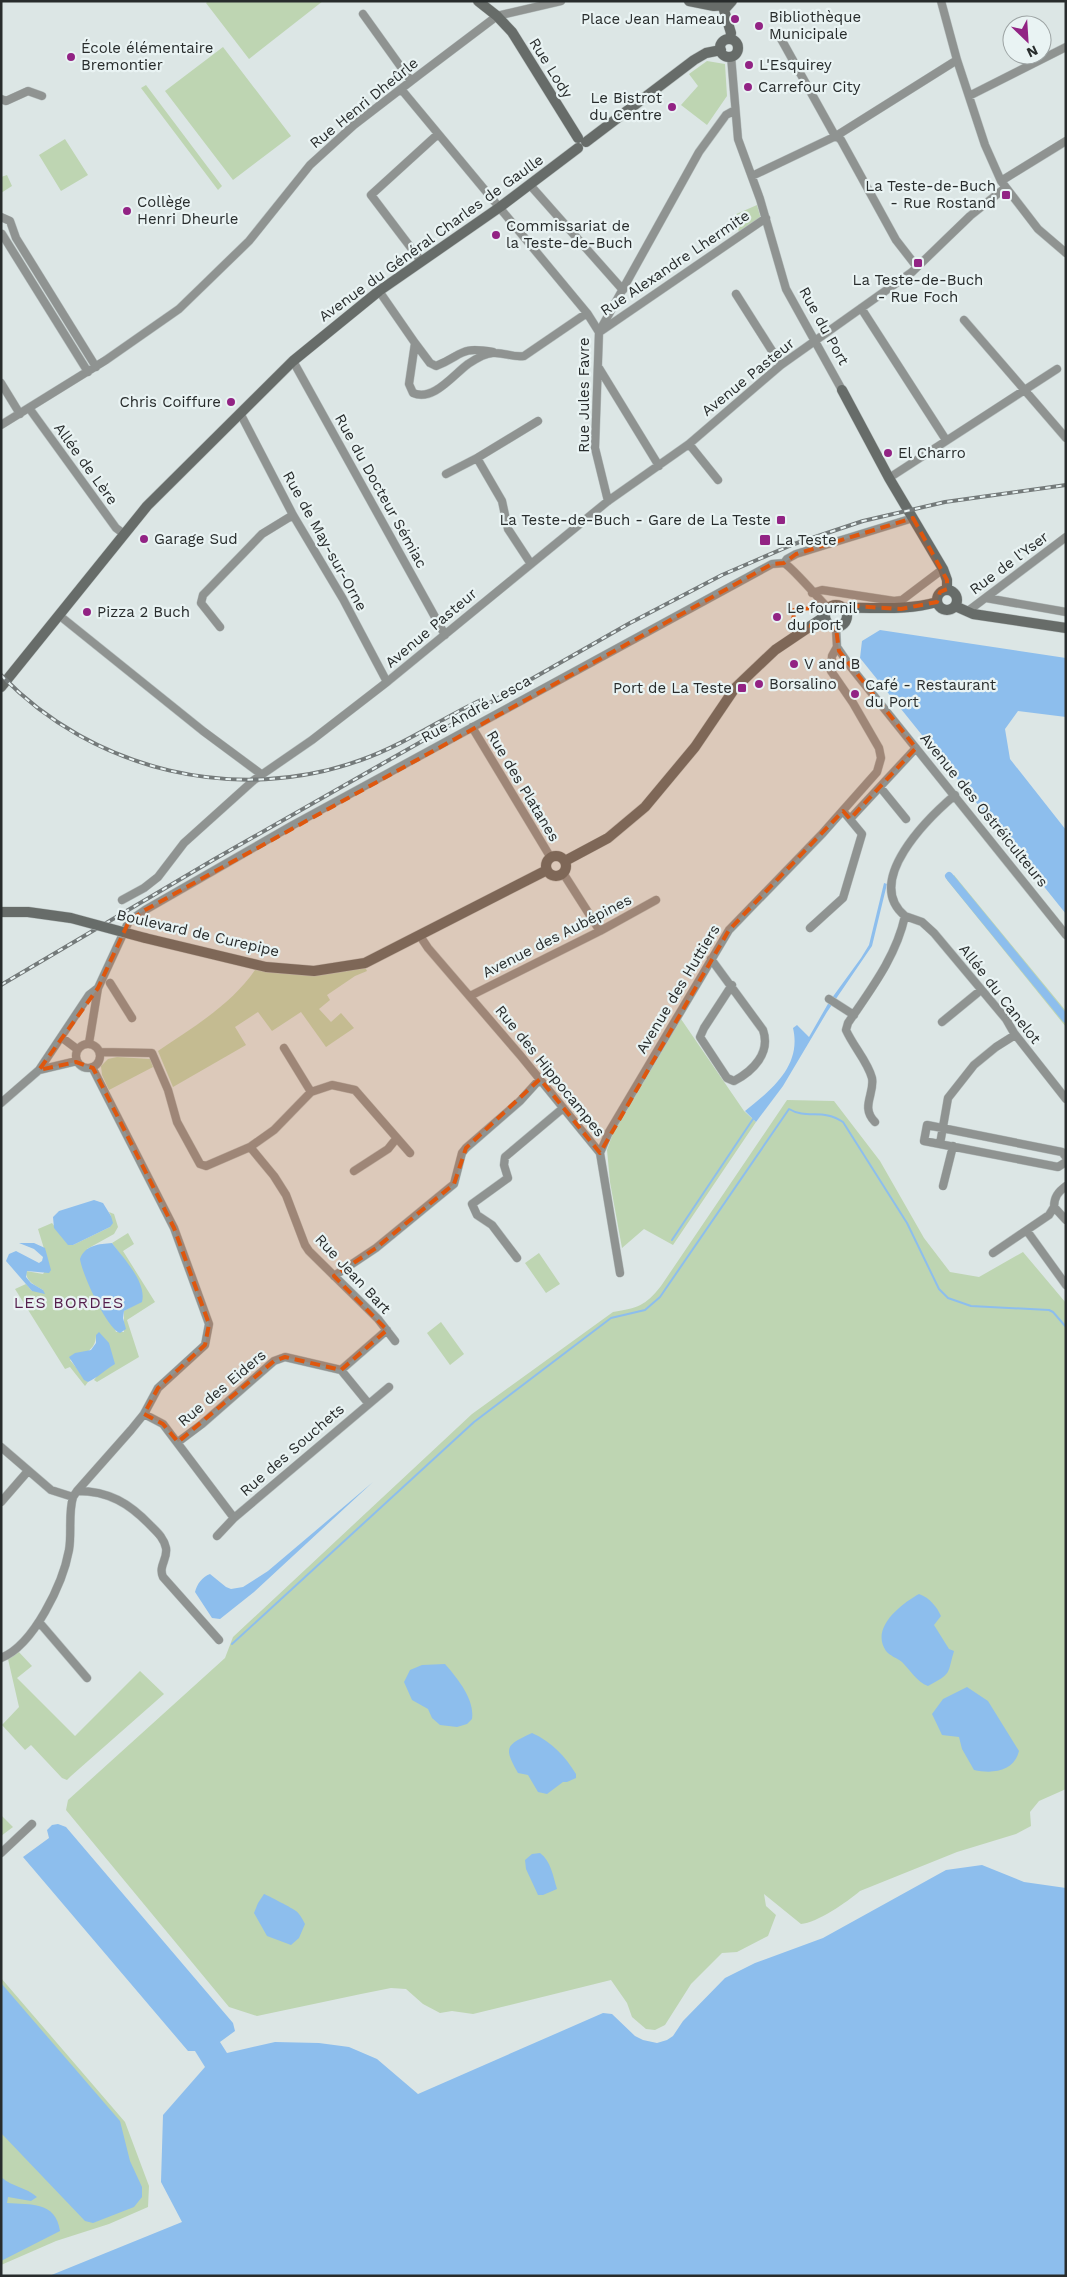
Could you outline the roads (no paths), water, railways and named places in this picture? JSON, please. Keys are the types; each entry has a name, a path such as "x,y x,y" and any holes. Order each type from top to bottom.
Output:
{"main road":[{"name":"Rue Lody","path":"478,1 497,16 512,32 581,143"},
{"path":"689,1 714,6 730,3 736,34 734,42 737,52 732,56 723,54 721,50 723,42 734,42"},
{"name":"Avenue du Général Charles de Gaulle","path":"1,687 148,506 293,361 379,292 530,185 581,143 694,60 706,53 721,50"},
{"name":"Rue du Port","path":"842,390 889,478 943,569 947,580 947,589"},
{"path":"936,602 939,593 947,589 955,594 957,600 955,606"},
{"path":"936,602 940,608 946,610 955,606 968,611 1066,628"},
{"path":"565,861 608,838 645,808 695,747 734,688 775,650 810,627 829,619 838,605 844,608 901,609 936,602"},
{"path":"829,619 843,626 847,620 866,607"},
{"path":"844,608 847,620"},
{"path":"560,857 565,861 566,868 563,873 554,876 547,870 547,863 551,858 560,857"},
{"name":"Boulevard de Curepipe","path":"1,912 28,912 71,918 266,967 314,971 365,963 547,870"}],"street":[{"path":"497,16 561,1"},
{"path":"941,1 957,60 985,145 1003,184 1038,229 1066,254"},
{"path":"362,14 411,81"},
{"name":"Rue Henri Dheûrle","path":"1,425 96,367 179,309 249,241 310,165 354,125 497,16"},
{"path":"780,37 896,240 917,268"},
{"path":"969,96 1066,47"},
{"name":"Rue du Port","path":"732,56 738,139 766,218 786,289 816,340 842,390"},
{"path":"752,176 836,136 957,60"},
{"name":"Rue Jules Favre","path":"401,89 587,313 599,332 595,448 608,501"},
{"path":"1,99 6,101 28,91 42,96"},
{"path":"599,332 699,152 726,115 735,110"},
{"path":"421,261 370,195 438,134"},
{"name":"Avenue Pasteur","path":"122,900 144,888 158,877 184,843 262,774 312,740 388,682 608,501 689,444 781,365 917,268 1003,184 1066,141"},
{"path":"530,185 623,290"},
{"path":"1,217 5,217 10,221 12,228 96,367"},
{"name":"Rue Alexandre Lhermite","path":"599,332 766,218"},
{"path":"12,228 7,233 2,234 88,372"},
{"path":"379,292 430,363 436,366 461,351 471,349 517,357 524,356 587,313"},
{"path":"736,294 781,365"},
{"path":"861,308 946,440"},
{"path":"964,320 1026,389 1066,438"},
{"path":"415,343 409,384 412,393 419,396 427,395 470,362 493,352"},
{"name":"Rue du Docteur Sémiac","path":"293,361 445,635"},
{"path":"599,368 659,466"},
{"path":"889,478 1057,369"},
{"path":"1,383 20,414"},
{"name":"Allée de Lère","path":"29,408 116,528 124,534"},
{"name":"Rue de May-sur-Orne","path":"240,413 293,515 343,599 388,682"},
{"path":"446,474 538,422"},
{"path":"689,444 718,480"},
{"path":"477,458 502,501 508,529 531,564"},
{"path":"220,627 201,603 203,595 262,534 293,515"},
{"name":"Rue André Lesca","path":"89,1043 98,988 129,920 293,825 772,564 784,563 796,554 913,518"},
{"name":"Rue de l'Yser","path":"968,611 1066,537"},
{"path":"784,563 790,566 812,593 829,619 837,646"},
{"path":"812,593 822,590 894,602 902,600 943,569"},
{"path":"986,598 1066,612"},
{"path":"60,616 203,731 262,774"},
{"name":"Avenue des Ostréiculteurs","path":"837,646 1066,935"},
{"name":"Avenue des Huttiers","path":"600,1153 609,1132 729,930 843,811 877,772 881,758 880,748 831,671 832,656 837,646"},
{"name":"Rue des Platanes","path":"472,728 551,858"},
{"path":"850,819 916,748"},
{"path":"880,787 906,819"},
{"path":"875,1122 867,1108 872,1080 870,1072 846,1030 848,1023 888,965 901,935 905,916 897,908 892,896 899,858 920,829 955,795"},
{"path":"810,928 842,898 862,834 843,811"},
{"path":"563,873 600,931"},
{"name":"Avenue des Aubépines","path":"470,996 600,931 656,900"},
{"name":"Allée du Canelot","path":"905,916 922,922 934,932 1006,1019 1015,1035 1066,1099"},
{"name":"Rue des Hippocampes","path":"420,936 428,948 540,1079 600,1153 620,1273"},
{"path":"712,959 732,985 766,1037 761,1058 748,1074 734,1081 727,1078 700,1037 732,985"},
{"path":"110,983 132,1018"},
{"name":"Rue André Lesca","path":"1,1103 39,1070 89,995 98,988"},
{"path":"942,1022 981,990"},
{"path":"829,999 854,1015"},
{"path":"940,1144 948,1098 974,1066 996,1046 1015,1035"},
{"path":"61,1037 78,1048"},
{"path":"89,1043 96,1046 100,1052 98,1063 92,1067 85,1068 77,1061 75,1055 82,1044 89,1043"},
{"path":"284,1048 311,1092"},
{"path":"100,1052 152,1053 168,1090 177,1122 200,1164 206,1166 250,1147 274,1130 311,1092 332,1085 355,1090 396,1139 410,1152"},
{"name":"Rue André Lesca","path":"39,1070 77,1061"},
{"path":"1,1658 15,1649 39,1622 59,1585 65,1569 71,1535 70,1506 75,1494 144,1414 158,1388 205,1345 209,1324 174,1228 92,1067"},
{"path":"334,1276 376,1248 454,1184 462,1154 466,1148 520,1101 540,1079"},
{"path":"516,1258 492,1225 477,1215 472,1204 508,1178 504,1165 505,1157 562,1108"},
{"path":"1066,1157 1062,1152 927,1125 924,1141 1058,1167 1066,1162"},
{"path":"354,1171 388,1149 396,1139"},
{"path":"943,1186 953,1146"},
{"name":"Rue Jean Bart","path":"250,1147 274,1176 286,1195 305,1245 387,1330 395,1341"},
{"path":"994,1253 1049,1215 1054,1207 1057,1194 1066,1186"},
{"path":"1054,1207 1066,1220"},
{"path":"1026,1231 1066,1285"},
{"path":"368,1403 341,1370 387,1330"},
{"name":"Rue des Eiders","path":"178,1442 202,1424 274,1361 285,1357 341,1370"},
{"name":"Rue des Souchets","path":"217,1536 234,1518 389,1387"},
{"name":"Rue des Souchets","path":"144,1414 163,1424 234,1518"},
{"path":"1,1447 51,1490 75,1494 102,1493 117,1498 140,1514 161,1537 167,1554 161,1568 163,1577 219,1640"},
{"path":"1,1502 28,1471"},
{"path":"39,1622 87,1678"},
{"path":"1,1853 32,1824"}],"water":[{"path":"880,630 1066,658 1066,717 1018,711 1005,729 1010,759 1066,830 1066,914 860,658 862,641"},
{"path":"884,883 887,884 872,946 827,1012 783,1086 756,1122 745,1111 774,1086 789,1065 795,1042 793,1028 797,1025 809,1037 829,1002 869,945"},
{"path":"94,1200 103,1203 113,1223 110,1227 73,1245 68,1245 54,1228 53,1217 59,1211"},
{"path":"19,1243 34,1243 45,1248 51,1270 49,1273 27,1271 26,1277 31,1283 43,1290 45,1294 32,1291 6,1261 9,1254 16,1251 39,1263 42,1261 43,1257 34,1249"},
{"path":"112,1243 138,1278 143,1294 142,1302 124,1311 123,1318 126,1329 120,1333 102,1312 90,1288 80,1259 82,1254 89,1248"},
{"path":"99,1332 109,1343 115,1364 88,1382 84,1380 69,1357 75,1353 91,1350 96,1343 96,1335"},
{"path":"373,1482 254,1592 220,1619 212,1618 195,1592 202,1579 210,1574 231,1589 243,1587 268,1571"},
{"path":"919,1594 930,1600 937,1609 941,1616 934,1625 949,1649 954,1651 945,1676 928,1686 917,1679 902,1662 888,1653 882,1642 885,1625 896,1610"},
{"path":"445,1664 464,1689 471,1704 472,1719 467,1724 457,1727 440,1725 432,1718 428,1709 412,1700 404,1682 410,1670 422,1665"},
{"path":"967,1687 988,1701 1019,1751 1012,1763 1001,1770 988,1772 974,1770 962,1749 959,1737 942,1735 932,1714 943,1699"},
{"path":"532,1733 546,1741 563,1755 576,1774 576,1778 563,1782 547,1794 538,1792 528,1775 518,1773 510,1757 510,1748 512,1744"},
{"path":"58,1824 66,1827 233,2023 235,2031 220,2042 227,2053 275,2042 319,2043 349,2047 377,2059 418,2094 603,2013 612,2014 635,2036 643,2040 657,2043 667,2040 673,2036 683,2021 725,1978 755,1963 823,1938 946,1870 982,1865 1024,1882 1066,1888 1066,2276 49,2276 182,2222 161,2182 163,2115 205,2067 195,2051 188,2051 23,1857 49,1838 47,1830 52,1825"},
{"path":"540,1853 549,1864 557,1889 543,1895 538,1895 526,1869 525,1860 532,1854"},
{"path":"264,1894 294,1910 305,1924 299,1938 291,1945 267,1936 254,1913"},
{"path":"1,1983 120,2121 130,2161 142,2187 142,2197 134,2207 93,2223 85,2221 1,2133"},
{"path":"1,2177 37,2197 31,2201 8,2197 7,2203 41,2206 48,2209 58,2221 60,2231 1,2261"}],"waterway":[{"path":"949,876 1066,1019"},
{"path":"232,1644 474,1422 611,1318 645,1310 660,1297 789,1109 802,1114 829,1116 843,1122 907,1223 939,1289 948,1298 971,1306 1049,1310 1066,1327"},
{"path":"672,1240 753,1119"}],"railway":[{"path":"1,985 213,860 630,623 722,575 794,544 863,521 945,502 1066,485"},
{"path":"1,675 38,708 79,735 123,756 169,770 217,778 265,779 314,773 361,760 392,747 483,699"}],"place":[{"name":"Place Jean Hameau","path":"735,19"},
{"name":"Bibliothèque Municipale","path":"759,26"},
{"name":"École élémentaire Bremontier","path":"71,57"},
{"name":"L'Esquirey","path":"749,65"},
{"name":"Carrefour City","path":"748,87"},
{"name":"Le Bistrot du Centre","path":"672,107"},
{"name":"La Teste-de-Buch - Rue Rostand","path":"1006,195"},
{"name":"Collège Henri Dheurle","path":"127,211"},
{"name":"Commissariat de la Teste-de-Buch","path":"496,235"},
{"name":"La Teste-de-Buch - Rue Foch","path":"918,263"},
{"name":"Chris Coiffure","path":"231,402"},
{"name":"El Charro","path":"888,453"},
{"name":"La Teste-de-Buch - Gare de La Teste","path":"781,520"},
{"name":"Garage Sud","path":"144,539"},
{"name":"La Teste","path":"765,540"},
{"name":"Pizza 2 Buch","path":"87,612"},
{"name":"Le fournil du port","path":"777,617"},
{"name":"V and B","path":"794,664"},
{"name":"Borsalino","path":"759,684"},
{"name":"Port de La Teste","path":"742,688"},
{"name":"Café - Restaurant du Port","path":"855,694"}],"district":[{"name":"LES BORDES","path":"69,1302"}]}
